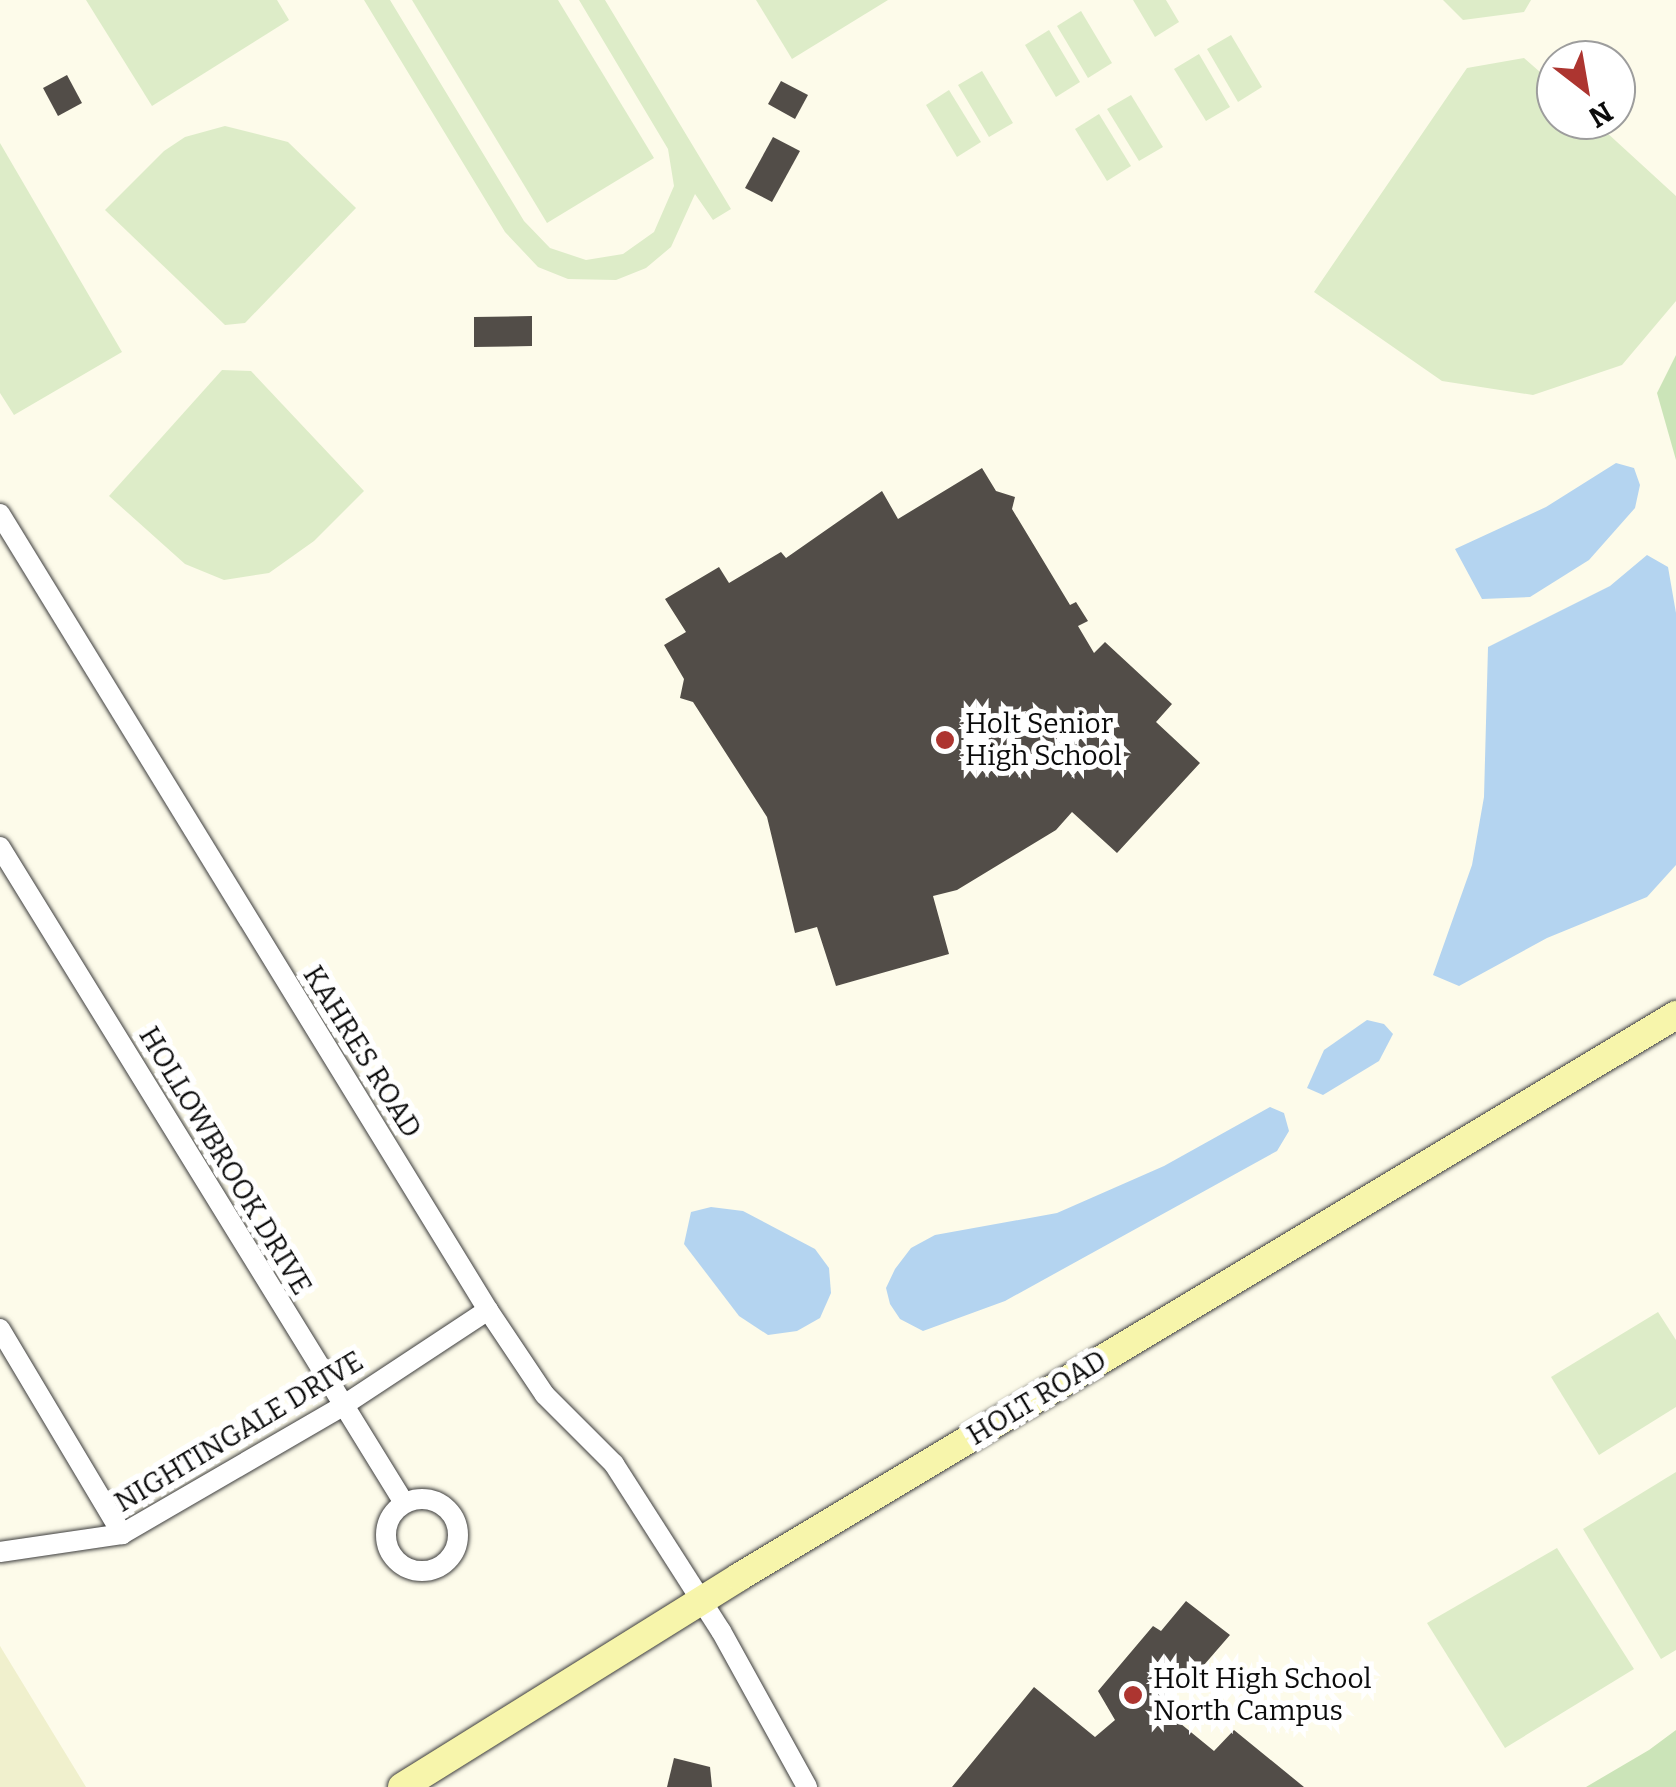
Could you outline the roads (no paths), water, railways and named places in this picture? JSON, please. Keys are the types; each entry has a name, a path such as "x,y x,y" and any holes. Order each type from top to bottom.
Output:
{"main road":[{"name":"HOLT ROAD","path":"402,1787 702,1600 1676,1015"}],"street":[{"name":"KAHRES ROAD","path":"0,514 488,1310 545,1395 614,1464 702,1600 807,1787"},
{"name":"HOLLOWBROOK DRIVE","path":"0,847 404,1504"},
{"name":"NIGHTINGALE DRIVE","path":"0,1552 122,1534 342,1407 488,1310"},
{"path":"0,1329 122,1534"}],"water":[{"path":"1616,463 1634,468 1640,485 1635,508 1589,560 1530,597 1482,599 1455,549 1546,507"},
{"path":"1647,555 1668,567 1676,613 1676,865 1647,897 1547,938 1459,986 1433,975 1472,865 1484,797 1488,647 1610,586"},
{"path":"1367,1020 1384,1024 1393,1034 1379,1061 1323,1095 1307,1088 1324,1050"},
{"path":"1270,1107 1284,1113 1289,1131 1277,1151 1005,1301 923,1331 900,1319 890,1304 886,1288 895,1269 911,1248 935,1235 1057,1213 1164,1166"},
{"path":"711,1207 743,1211 815,1249 829,1268 831,1293 820,1318 797,1331 768,1335 739,1316 684,1244 691,1212"}],"place":[{"name":"Holt Senior High School","path":"945,740"},
{"name":"Holt High School North Campus","path":"1133,1695"}]}
